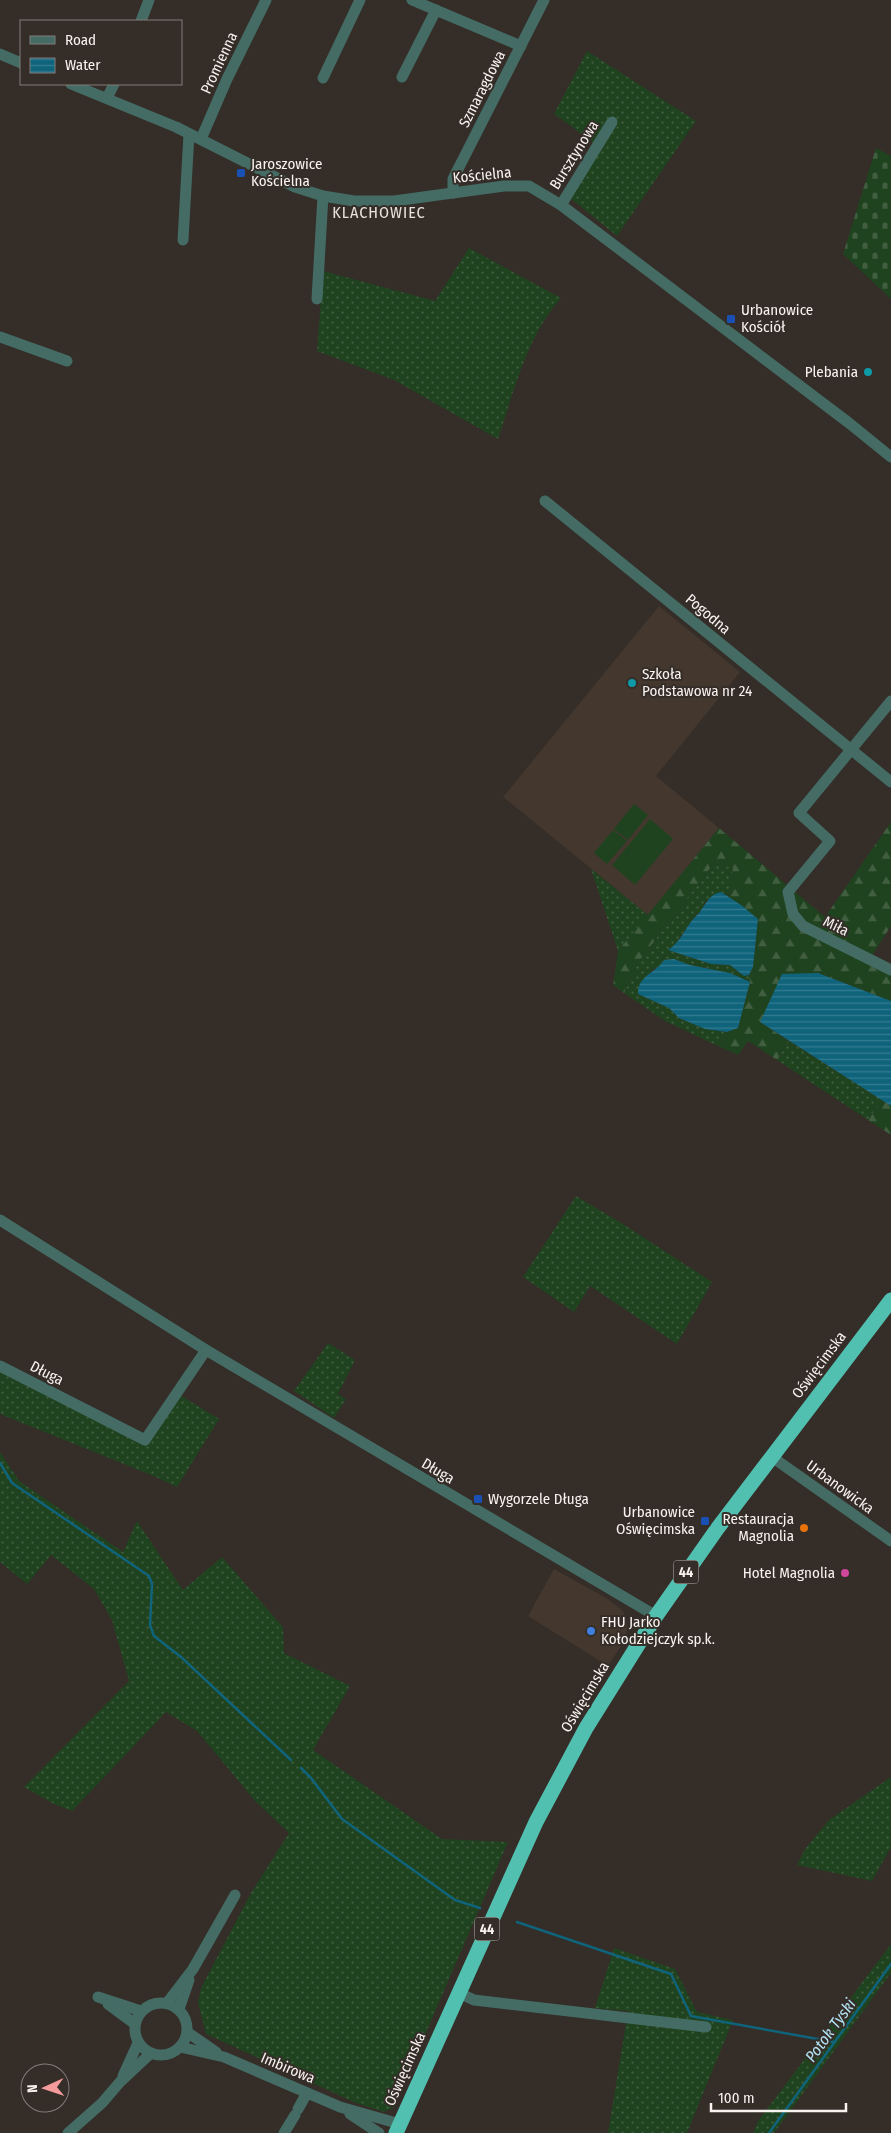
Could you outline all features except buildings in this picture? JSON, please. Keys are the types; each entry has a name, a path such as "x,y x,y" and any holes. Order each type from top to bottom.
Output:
{"highway":[{"name":"Oświęcimska","path":"398,2128 545,1805 586,1728 656,1616 716,1529 891,1300"}],"street":[{"path":"140,20 149,0"},
{"name":"Promienna","path":"201,139 230,72 266,0"},
{"path":"322,78 360,0"},
{"path":"412,0 521,46"},
{"name":"Szmaragdowa","path":"453,193 453,179 544,0"},
{"path":"402,77 436,10"},
{"path":"0,54 20,63"},
{"name":"Kościelna","path":"74,85 201,139 294,187 324,196 354,201 394,201 504,186 529,186 562,205 891,457"},
{"path":"107,98 114,85"},
{"name":"Bursztynowa","path":"562,205 612,122"},
{"path":"183,240 188,134"},
{"path":"317,299 324,196"},
{"path":"0,337 67,361"},
{"name":"Pogodna","path":"545,502 891,782"},
{"path":"850,750 891,701"},
{"name":"Miła","path":"850,750 799,813 830,841 788,892 793,914 803,926 891,970"},
{"name":"Długa","path":"0,1220 206,1350 656,1616"},
{"name":"Długa","path":"0,1366 145,1440 206,1350"},
{"name":"Urbanowicka","path":"772,1457 891,1541"},
{"path":"167,2003 193,1969 236,1895"},
{"path":"179,2009 193,1969"},
{"path":"459,1993 474,2000 706,2027"},
{"path":"135,2024 100,1998 141,2011"},
{"path":"156,2002 167,2003 179,2009 187,2023 187,2032 180,2047 168,2054 152,2053 138,2043 135,2024 141,2011 156,2002"},
{"name":"Imbirowa","path":"187,2032 224,2057 340,2107 398,2128"},
{"path":"120,2082 138,2043"},
{"name":"Imbirowa","path":"180,2047 224,2057"},
{"path":"68,2133 102,2103 120,2082 152,2053"},
{"path":"284,2133 307,2093"},
{"name":"Imbirowa","path":"340,2107 379,2133"}],"shaded area":[{"path":"659,606 740,672 656,776 719,828 648,915 503,797"},
{"path":"554,1569 608,1599 623,1611 627,1620 627,1631 623,1643 608,1666 528,1616"}],"green space":[{"path":"587,51 696,121 617,236 565,194 593,142 554,114"},
{"path":"876,148 891,156 891,299 843,254"},
{"path":"469,248 561,298 549,313 530,347 498,439 394,380 317,351 323,271 435,301"},
{"path":"634,804 648,815 628,840 614,829"},
{"path":"650,819 673,839 635,885 612,865"},
{"path":"891,822 891,926 867,963 891,972 891,1001 818,973 760,1022 789,1041 777,1060 748,1041 738,1055 718,1046 727,1032 738,1028 750,982 749,975 753,967 758,919 729,897 733,868 714,863 639,961 624,993 613,985 618,951 719,828 825,917"},
{"path":"613,830 627,841 607,864 594,853"},
{"path":"714,863 733,868 729,897 721,892 706,901 701,911 695,916 674,946 668,950 711,964 730,965 744,976 749,975 750,982 730,973 690,965 674,959 664,960 660,966 652,970 638,994 669,1008 679,1018 705,1029 727,1032 718,1046 665,1021 624,993 639,961"},
{"path":"591,869 648,915 618,951"},
{"path":"789,1041 882,1100 868,1120 777,1060"},
{"path":"882,1100 891,1106 891,1135 868,1120"},
{"path":"576,1196 712,1282 677,1344 590,1286 574,1312 523,1277"},
{"path":"328,1343 355,1360 338,1394 346,1399 334,1418 294,1391"},
{"path":"0,1370 146,1445 180,1395 219,1419 177,1487 0,1414"},
{"path":"0,1452 19,1481 123,1552 137,1521 183,1590 222,1557 283,1627 284,1653 350,1686 313,1750 442,1839 508,1842 394,2107 384,2112 356,2103 206,2034 198,2003 201,1988 251,1893 289,1833 256,1802 197,1731 166,1712 72,1811 54,1804 24,1787 129,1681 112,1620 94,1589 51,1555 27,1584 0,1562"},
{"path":"891,1777 891,1847 872,1881 797,1865 805,1849 829,1820"},
{"path":"891,1944 891,1973 774,2133 753,2133 758,2121"},
{"path":"614,1948 675,1969 697,2012 733,2020 687,2133 608,2133 628,2011 595,2008"}],"water":[{"path":"721,892 758,919 753,967 749,975 744,976 730,965 711,964 668,950 676,943 709,899"},
{"path":"674,959 690,965 730,973 750,982 738,1028 727,1032 705,1029 679,1018 669,1008 638,994 644,979 664,960"},
{"path":"818,973 891,1001 891,1106 760,1022 782,974"}],"waterway":[{"path":"0,1463 12,1483 149,1576 152,1584 150,1625 154,1636 181,1657 291,1760"},
{"path":"301,1768 311,1778 342,1819 455,1900 480,1908"},
{"path":"517,1922 671,1974 691,2016 834,2042"},
{"name":"Potok Tyski","path":"769,2133 891,1964"}],"place":[{"name":"Jaroszowice Kościelna","path":"241,173"},
{"name":"Urbanowice Kościół","path":"731,319"},
{"name":"Plebania","path":"868,372"},
{"name":"Szkoła Podstawowa nr 24","path":"632,683"},
{"name":"Wygorzele Długa","path":"478,1499"},
{"name":"Urbanowice Oświęcimska","path":"705,1521"},
{"name":"Restauracja Magnolia","path":"804,1528"},
{"name":"Hotel Magnolia","path":"845,1573"},
{"name":"FHU Jarko Kołodziejczyk sp.k.","path":"591,1631"}],"district":[{"name":"KLACHOWIEC","path":"379,212"}]}
